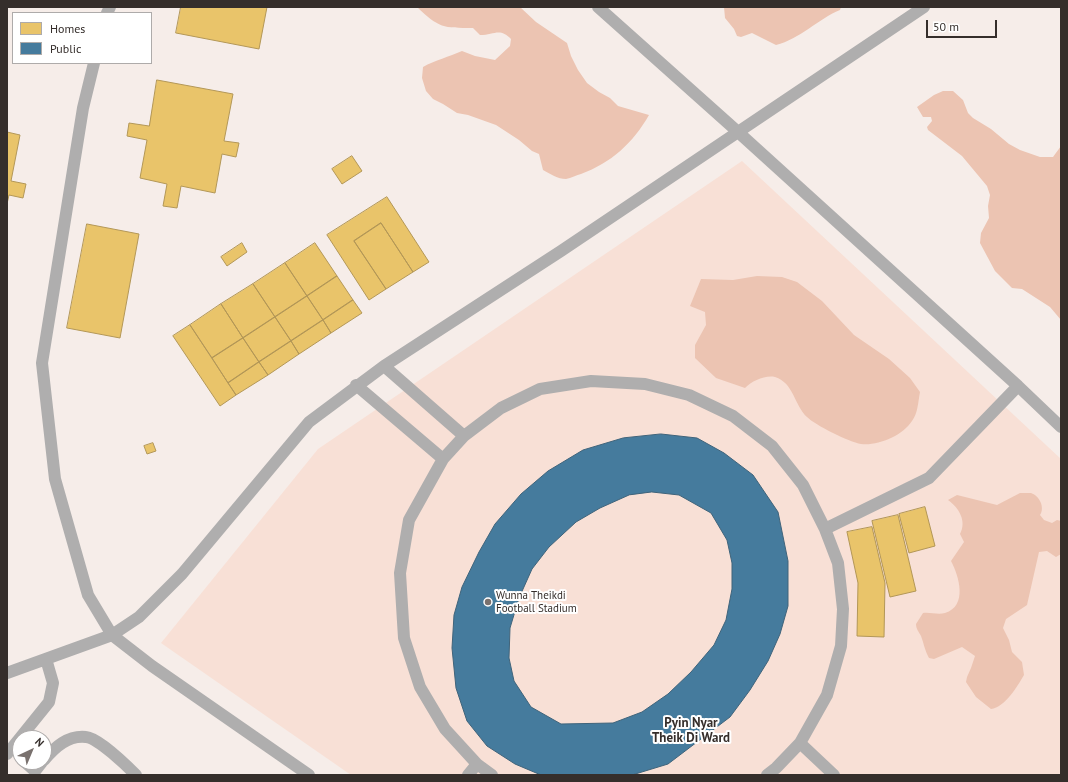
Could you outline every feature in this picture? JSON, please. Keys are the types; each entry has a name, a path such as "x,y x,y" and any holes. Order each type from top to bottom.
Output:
{"street":[{"path":"598,7 738,132 1018,386 1061,427"},
{"path":"7,673 112,635 139,617 182,574 309,422 356,385 560,251 924,7"},
{"path":"94,64 82,108 42,363 55,480 88,595 112,635 152,666 309,775"},
{"path":"384,366 464,436"},
{"path":"492,775 477,764 445,729 420,687 404,638 400,573 409,520 443,459 464,436 501,408 540,390 591,381 645,384 689,394 733,416 772,446 803,485 825,529 838,563 843,609 841,646 827,695 800,743 776,773"},
{"path":"356,385 443,459"},
{"path":"825,529 928,478 1018,386"},
{"path":"26,730 49,702 53,683 46,659"},
{"path":"52,750 68,738 88,736 106,748 136,775"},
{"path":"800,743 834,775"},
{"path":"468,775 477,764"}],"shaded area":[{"path":"417,7 520,7 536,22 567,43 571,56 578,70 587,83 610,98 618,106 649,115 628,143 602,164 568,179 554,176 543,170 539,154 532,151 519,140 496,125 468,115 457,113 433,99 426,91 422,78 423,67 432,62 462,51 475,56 495,60 510,46 511,39 507,35 500,32 480,35 473,28 455,28 436,23"},
{"path":"724,7 841,7 840,10 824,18 801,34 776,45 752,33 741,37 737,36 734,29 725,18"},
{"path":"943,91 953,91 963,100 968,113 973,118 991,129 1009,144 1020,150 1040,157 1053,157 1061,146 1061,320 1050,307 1022,289 1012,288 995,271 980,243 981,233 989,218 988,206 990,195 987,186 962,156 928,130 927,127 932,121 931,117 923,117 917,107 934,95"},
{"name":"Wunna Theikdi Football Stadium","path":"742,161 1061,459 1061,775 351,775 161,643 318,449"},
{"path":"757,276 782,277 797,282 822,301 854,335 889,359 910,378 920,392 916,414 908,426 896,435 882,442 868,444 856,443 824,429 807,417 799,407 790,389 781,380 775,377 763,378 751,383 745,388 716,378 695,358 695,345 706,325 705,312 690,306 701,279 733,280"},
{"path":"1020,493 1031,493 1039,499 1042,506 1040,515 1044,520 1052,523 1057,520 1061,521 1061,554 1056,557 1047,551 1039,552 1027,605 1006,619 1003,628 1009,640 1012,652 1022,662 1024,675 1006,701 991,709 976,697 966,682 975,656 962,647 934,659 929,658 916,624 923,613 942,614 952,609 957,604 959,597 959,582 951,561 964,542 960,534 963,524 961,515 956,507 948,500 957,495 997,505"}],"building: Homes":[{"path":"181,7 267,7 259,49 176,33"},
{"path":"157,80 233,94 224,141 239,143 236,157 222,154 215,193 181,186 177,208 163,206 167,184 140,178 147,140 127,136 129,123 149,126"},
{"path":"7,132 20,135 11,181 26,184 23,198 9,195 7,204"},
{"path":"352,156 362,171 342,184 332,169"},
{"path":"387,197 429,262 413,272 381,223 354,241 386,289 369,300 327,235"},
{"path":"381,223 413,272 386,289 354,241"},
{"path":"87,224 139,234 120,338 67,328"},
{"path":"242,243 247,252 227,266 221,257"},
{"path":"315,243 337,276 307,296 285,263"},
{"path":"285,263 307,296 275,317 253,284"},
{"path":"337,276 353,300 323,320 307,296"},
{"path":"253,284 275,317 243,338 221,304"},
{"path":"307,296 323,320 291,341 275,317"},
{"path":"353,300 362,313 331,333 323,320"},
{"path":"221,304 243,338 212,358 190,325"},
{"path":"275,317 291,341 259,362 243,338"},
{"path":"323,320 331,333 299,354 291,341"},
{"path":"190,325 236,395 220,406 173,336"},
{"path":"243,338 259,362 228,383 212,358"},
{"path":"291,341 299,354 268,375 259,362"},
{"path":"259,362 268,375 236,395 228,383"},
{"path":"153,443 156,451 147,454 144,446"},
{"path":"925,507 935,546 909,553 899,514"},
{"path":"898,515 916,591 890,597 872,521"},
{"path":"872,527 885,583 884,637 857,636 858,583 847,532"}],"building: Public":[{"name":"Wunna Theikdi Football Stadium","path":"661,434 697,438 724,453 753,475 778,512 788,561 788,606 780,634 768,661 750,690 730,717 668,764 632,775 541,775 515,764 487,746 467,721 456,688 452,648 454,615 462,587 479,552 495,524 521,494 548,471 583,450 623,438","holes":["652,492 679,495 711,513 727,540 732,563 732,589 726,620 714,645 691,672 668,694 642,712 613,723 561,724 531,707 514,681 509,658 510,628 519,598 532,569 549,547 576,522 600,508 629,495"]}],"place":[{"name":"Wunna Theikdi Football Stadium","path":"488,602"}],"district":[{"name":"Pyin Nyar Theik Di Ward","path":"691,730"}]}
